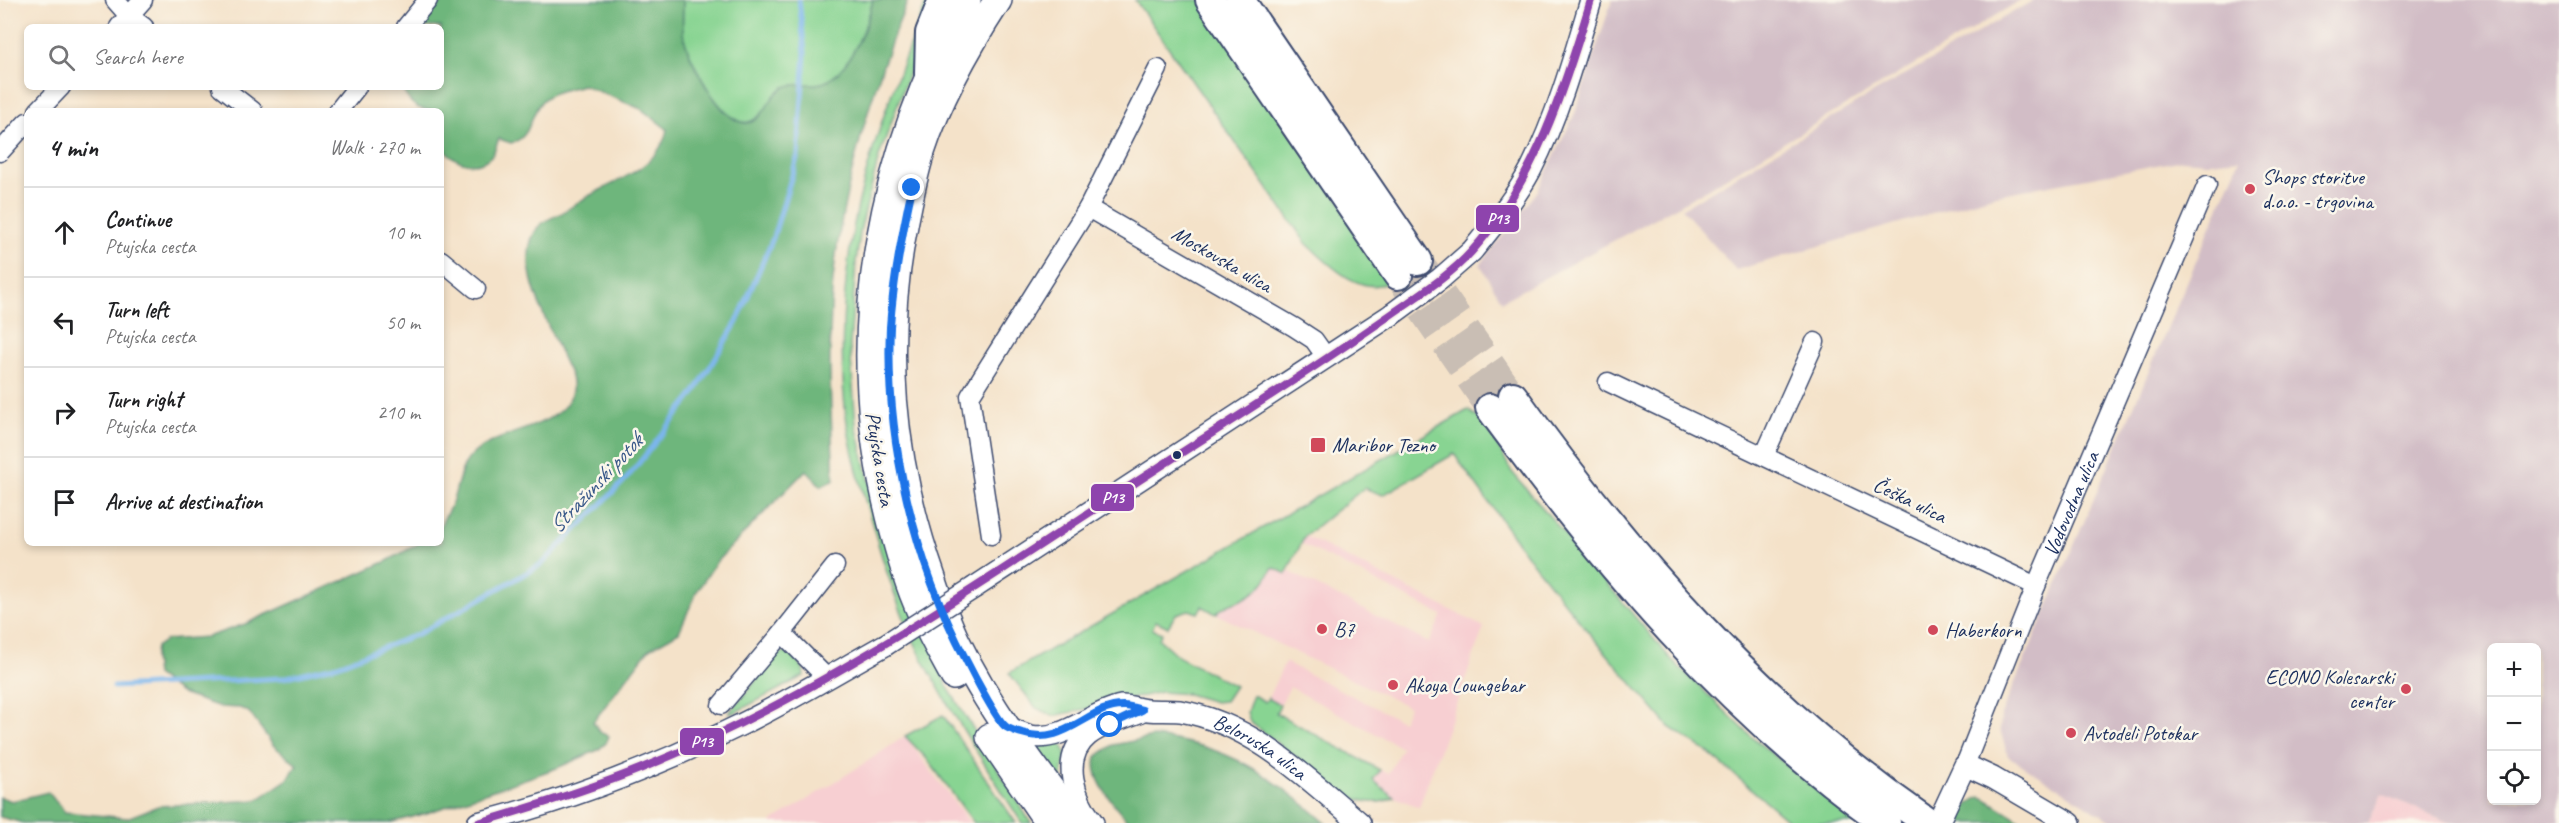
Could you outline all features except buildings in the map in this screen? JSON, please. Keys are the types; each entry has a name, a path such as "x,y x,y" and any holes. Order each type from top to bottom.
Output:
{"highway":[{"path":"929,73 930,33 943,0"},
{"path":"1210,0 1408,268 1240,0"},
{"path":"1886,823 1770,730 1693,656 1602,553 1501,402 1717,646 1785,711 1826,746 1871,782 1931,821"}],"main road":[{"name":"Ptujska cesta","path":"968,0 929,73 912,117 888,194 877,256 870,330 870,390 874,436 891,520 917,603 975,714 1049,823"},
{"name":"Ptujska cesta","path":"998,0 959,64 922,148 898,258 890,327 895,427 901,463 923,552 954,639 973,675 1005,726 1076,823"}],"street":[{"path":"115,0 131,23 143,0"},
{"path":"408,24 428,0"},
{"path":"478,823 588,789 679,753 733,729 827,678 885,645 975,587 1391,315 1440,279 1472,251 1503,213 1530,170 1564,92 1591,0"},
{"path":"991,534 970,396 1088,208 1158,69"},
{"path":"41,108 58,90"},
{"path":"226,90 249,108"},
{"path":"340,108 355,90"},
{"path":"0,152 24,125"},
{"name":"Vodovodna ulica","path":"1931,821 1950,794 1965,765 2036,586 2207,185"},
{"name":"Moskovska ulica","path":"1088,208 1294,327 1314,340 1326,357"},
{"path":"444,262 476,289"},
{"path":"1764,456 1815,342"},
{"name":"Češka ulica","path":"1608,382 2036,586"},
{"path":"721,705 835,566"},
{"path":"782,633 827,678"},
{"path":"1005,726 1030,735 1049,735 1105,710 1124,705 1142,710"},
{"path":"1093,823 1075,791 1072,779 1075,755 1088,735 1142,710"},
{"name":"Beloruska ulica","path":"1142,710 1179,711 1227,724 1274,752 1360,823"},
{"path":"1965,765 1993,778 2070,823"}],"shaded area":[{"path":"1612,0 2021,0 1687,201 1502,301 1480,265 1537,192 1575,113"},
{"path":"2034,0 2559,0 2559,823 2451,823 2382,794 2368,823 2115,823 2008,756 2000,729 2001,715 2240,159 2208,162 2183,160 1996,195 1736,270 1682,209 1858,102"},
{"path":"1305,536 1484,627 1419,807 1394,797 1372,780 1380,770 1388,774 1402,748 1290,687 1280,705 1268,698 1285,662 1402,721 1409,707 1216,614 1222,606 1239,601 1267,558 1429,643 1442,615 1302,544"},
{"path":"905,736 970,823 770,823 868,761"},
{"path":"2382,794 2451,823 2368,823"}],"green space":[{"path":"444,0 683,0 683,32 697,71 726,112 736,120 746,123 758,118 775,95 785,87 822,83 840,70 862,35 873,0 908,0 871,101 851,174 837,246 830,330 834,480 821,486 806,470 717,561 697,591 679,632 649,649 593,722 601,733 609,736 606,743 598,750 557,768 424,814 389,823 23,823 0,817 0,797 12,801 48,792 65,812 127,818 158,806 257,800 288,779 297,765 273,745 249,712 240,708 220,707 182,694 156,675 154,658 156,647 166,640 207,637 245,624 387,561 414,546 444,546 444,519 452,503 463,467 469,458 480,448 494,441 543,422 567,404 572,391 572,381 534,290 529,254 532,238 544,222 646,163 663,142 667,129 641,109 583,85 556,93 542,101 527,131 518,140 511,143 499,139 492,154 484,161 469,164 461,162 448,153 444,147 444,108 419,108 408,99 403,90 444,90 444,24 421,24"},
{"path":"683,0 873,0 861,35 841,70 822,83 784,87 758,117 748,122 738,120 727,113 717,102 698,72 683,33"},
{"path":"927,0 935,0 879,157 861,227 850,346 856,425 874,500 947,686 1031,823 1022,823 957,719 914,642 896,598 860,481 844,400 842,349 847,272 860,195 876,139"},
{"path":"1135,0 1201,0 1394,279 1382,285 1358,283 1335,269 1306,243"},
{"path":"1468,410 1486,424 1512,472 1670,658 1754,739 1858,823 1791,823 1709,753 1669,727 1528,557 1454,454 1383,495 1364,488 1305,536 1286,574 1273,567 1260,587 1247,597 1225,607 1216,614 1202,606 1198,613 1189,610 1176,614 1168,627 1156,621 1152,629 1162,633 1159,639 1179,657 1235,686 1225,701 1215,702 1188,694 1161,692 1054,716 1036,708 1009,673"},
{"path":"785,652 791,654 803,668 804,676 734,713 729,713 778,654"},
{"path":"1253,695 1265,702 1268,698 1280,705 1276,713 1380,770 1373,780 1394,797 1381,802 1367,802 1340,791 1250,722 1247,712"},
{"path":"943,715 1016,823 974,823 928,760 905,736"},
{"path":"1153,737 1204,747 1247,765 1287,791 1326,823 1129,823 1100,784 1095,766 1096,757 1113,745"},
{"path":"1061,743 1066,753 1061,782 1034,748"},
{"path":"1981,797 2024,823 1957,823 1966,807"}],"waterway":[{"name":"Stražunski potok","path":"114,687 283,678 338,665 418,634 542,564 627,478 693,395 737,322 773,238 798,155 805,53 799,0"}],"tunnel":[{"path":"1418,261 1513,396"},
{"path":"1398,275 1490,408"}],"transit line":[{"name":"P13","path":"478,823 560,798 642,768 717,735 790,698 861,658 1000,571 1297,378 1431,287 1463,261 1494,224 1530,165 1558,101 1591,0"}],"place":[{"name":"Shops storitve d.o.o. - trgovina","path":"2250,189"},
{"name":"Maribor Tezno","path":"1318,445"},
{"name":"B7","path":"1322,629"},
{"name":"Haberkorn","path":"1933,630"},
{"name":"Akoya Loungebar","path":"1393,685"},
{"name":"ECONO Kolesarski center","path":"2406,689"},
{"name":"Avtodeli Potokar","path":"2071,733"}],"route":[{"path":"912,188 898,258 890,327 891,389 901,463 911,508 937,594 954,639 973,675 1005,726 1030,735 1049,735 1083,722 1105,710 1124,705 1142,710 1110,725"}]}
